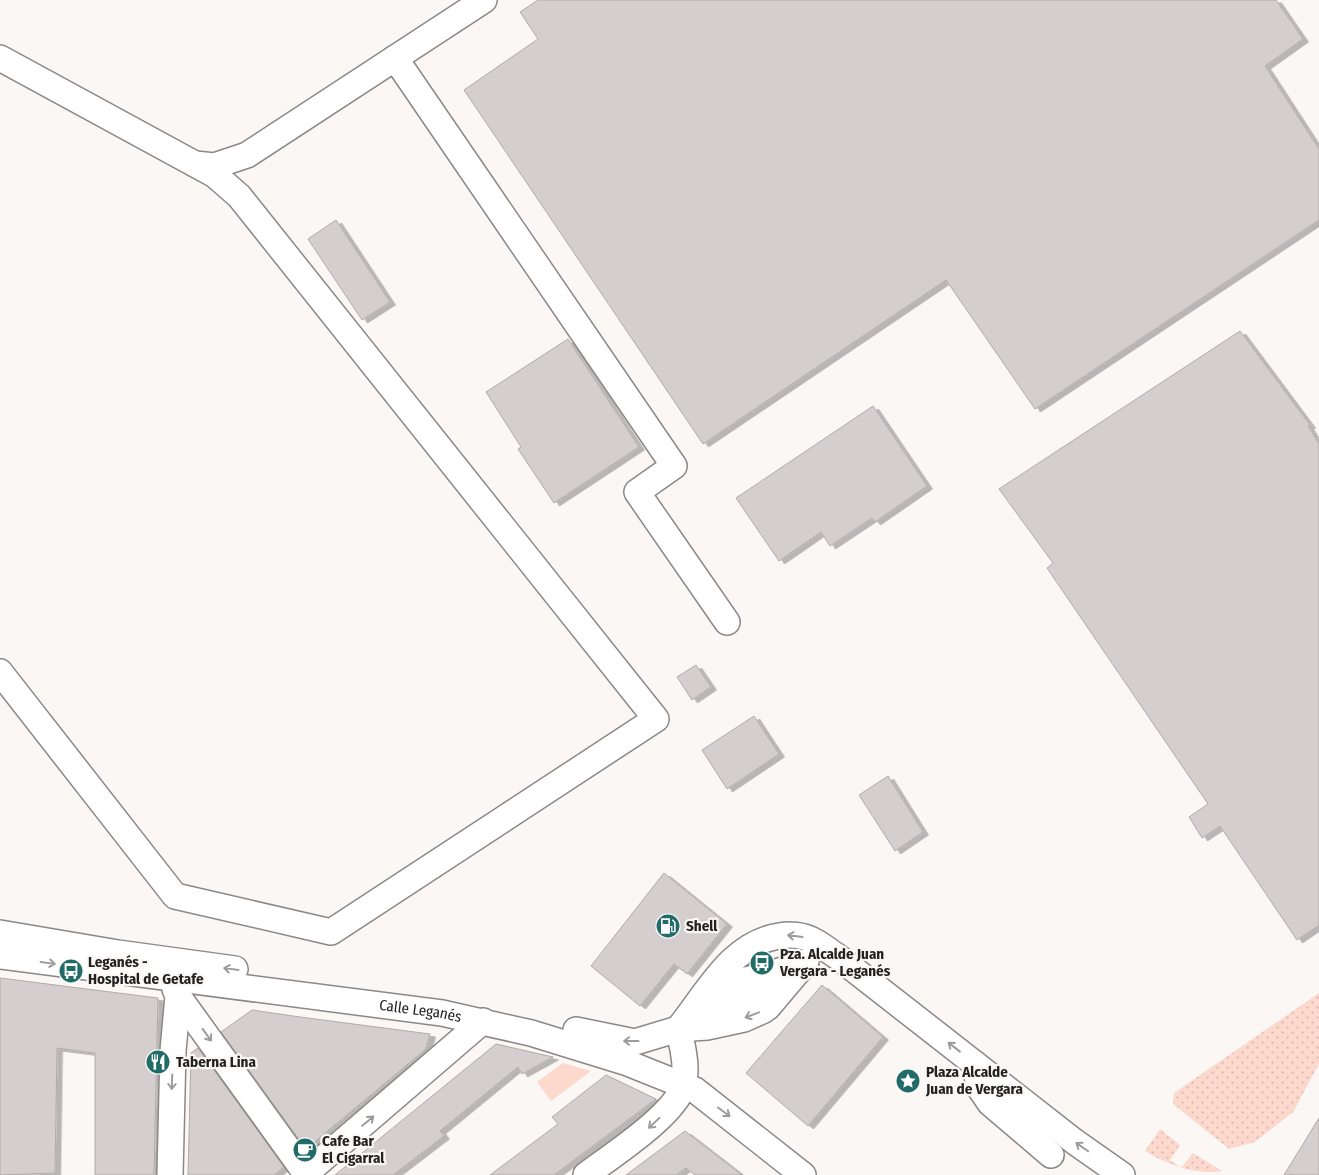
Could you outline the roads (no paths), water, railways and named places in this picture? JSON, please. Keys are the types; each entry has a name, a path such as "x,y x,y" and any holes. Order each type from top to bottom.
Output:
{"street":[{"path":"195,164 214,166 247,155 484,0"},
{"path":"0,58 215,175 239,196 656,719 331,932 174,896 0,672"},
{"path":"396,58 674,466 637,492 727,622"},
{"name":"Calle Leganés","path":"0,933 118,953 468,1002 624,1041 644,1040 686,1019 707,1028 753,1016 768,1006 806,962"},
{"path":"586,1175 648,1128 667,1110 684,1085 686,1019 710,989 741,952 760,940 784,935 807,938 838,957 1122,1175"},
{"name":"Calle Leganés","path":"0,956 483,1020 579,1046 684,1085 715,1105 803,1175"},
{"path":"710,989 774,973 806,962 838,957"},
{"path":"154,977 160,982 173,986 178,996 306,1174 483,1020"},
{"path":"170,1175 173,1051 178,996"},
{"path":"975,1064 979,1087 990,1103 1051,1155"}],"place":[{"name":"Shell","path":"668,926"},
{"name":"Pza. Alcalde Juan Vergara - Leganés","path":"762,963"},
{"name":"Leganés - Hospital de Getafe","path":"71,971"},
{"name":"Taberna Lina","path":"158,1062"},
{"name":"Plaza Alcalde Juan de Vergara","path":"908,1081"},
{"name":"Cafe Bar El Cigarral","path":"305,1150"}]}
